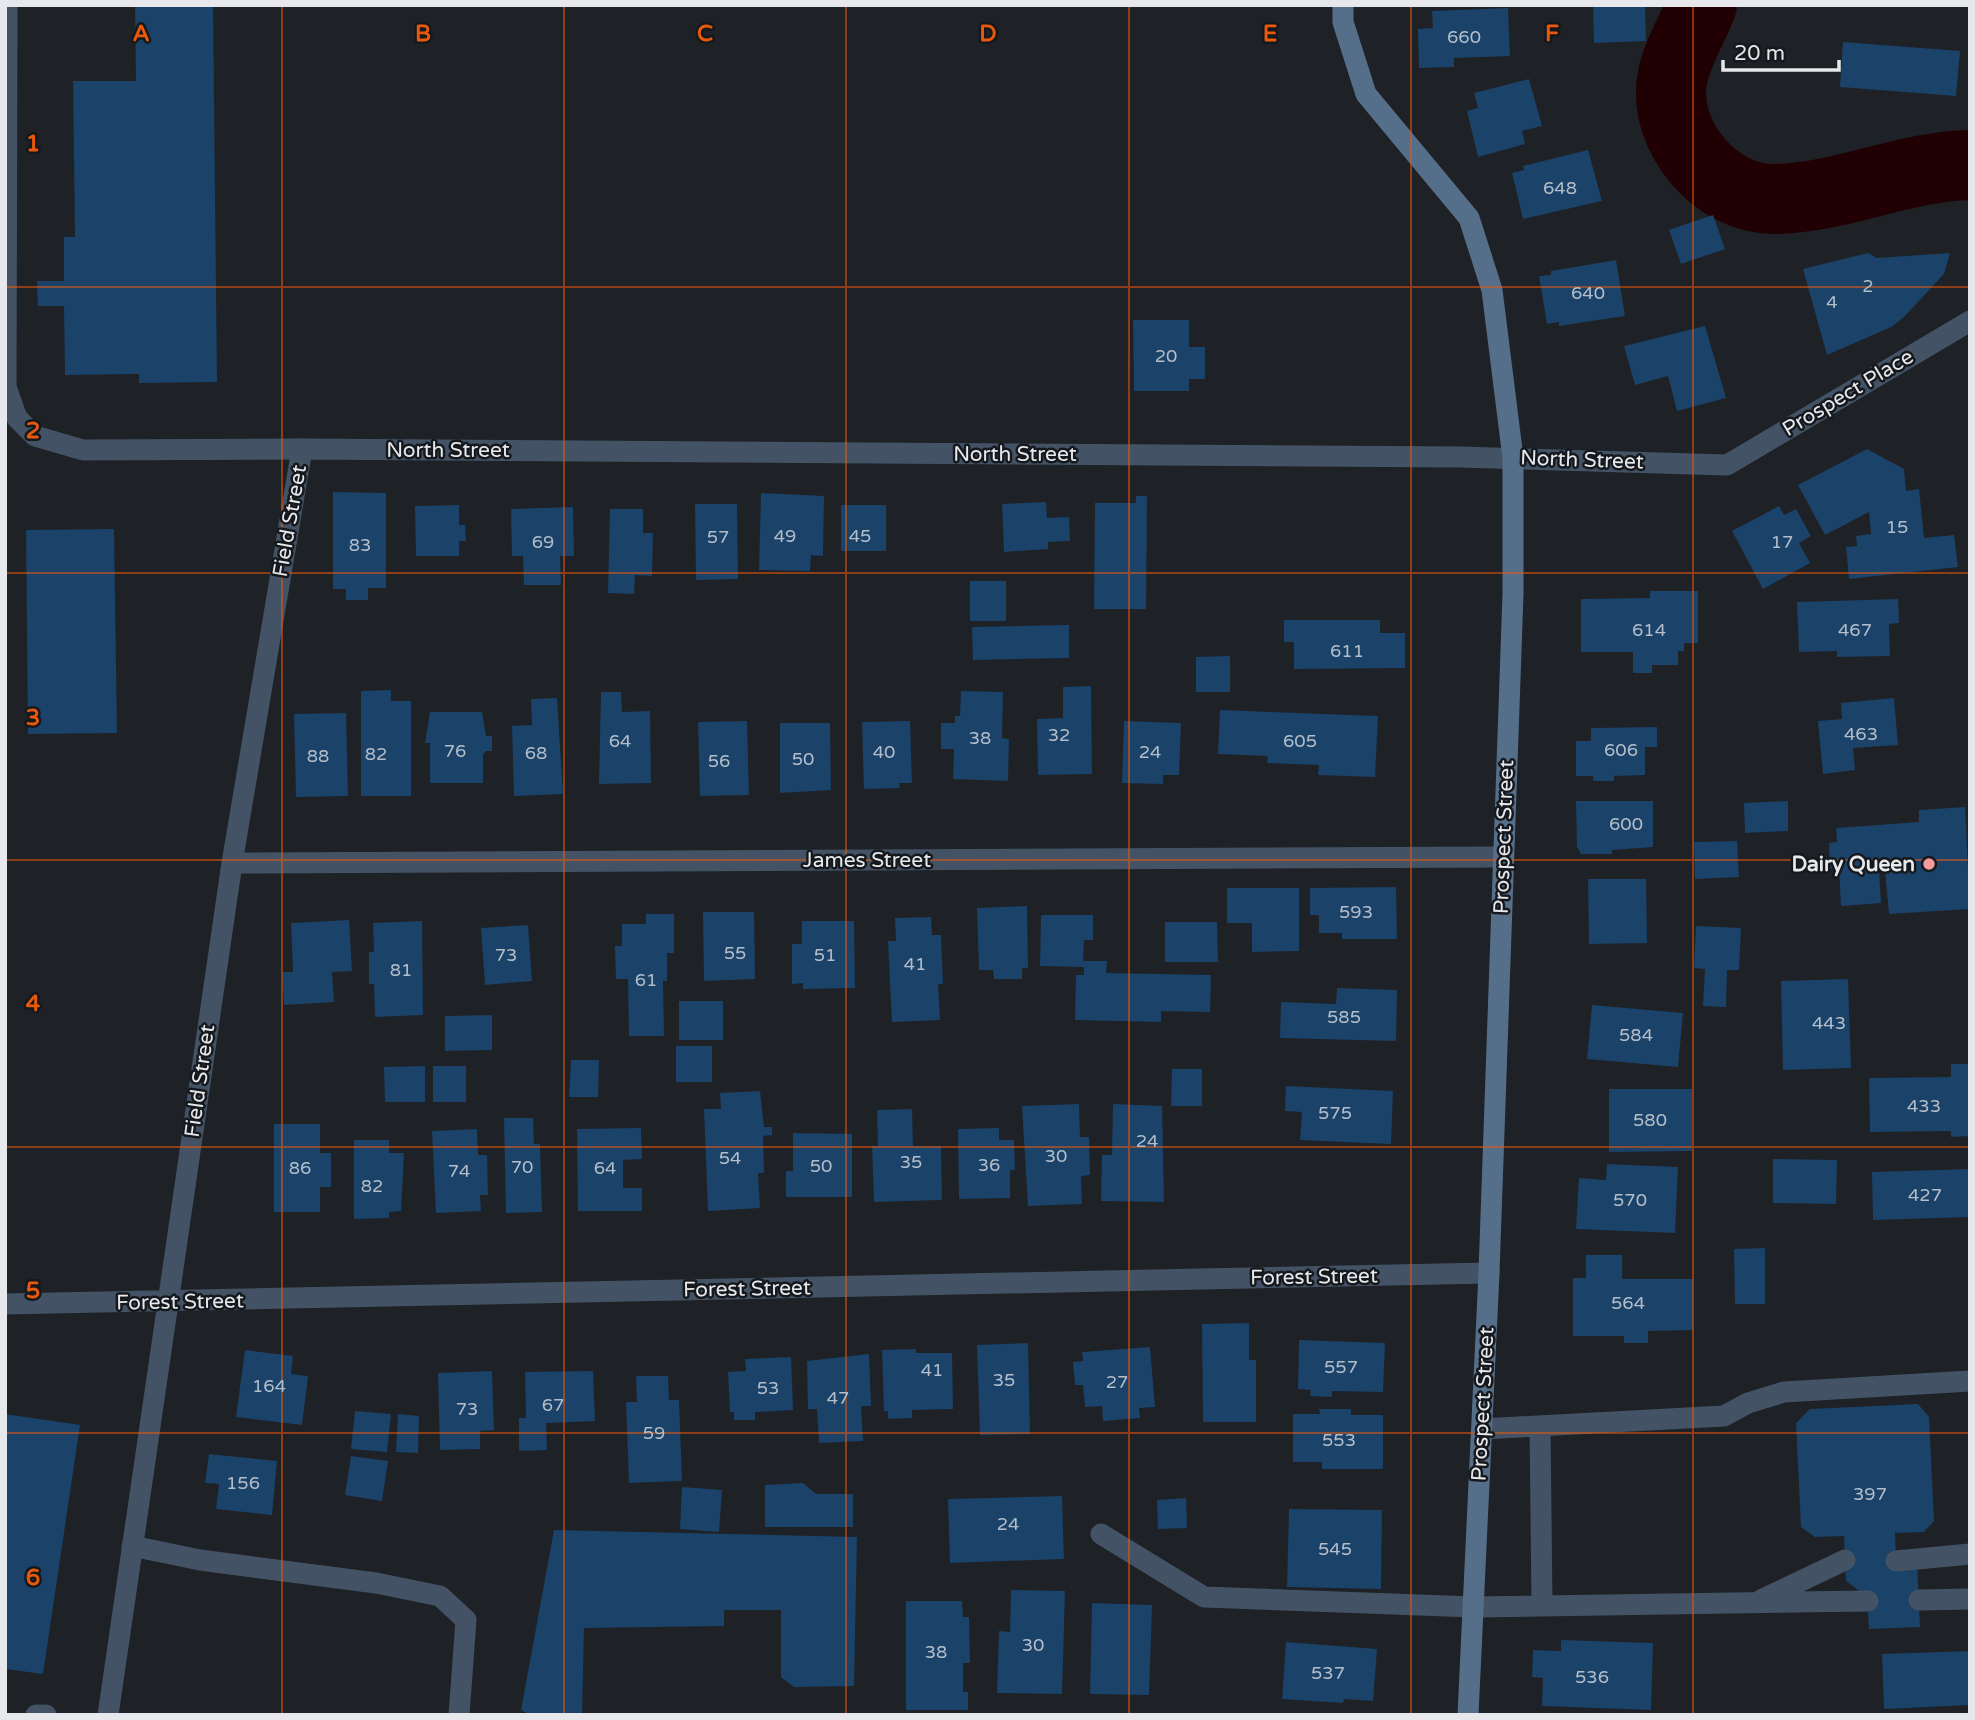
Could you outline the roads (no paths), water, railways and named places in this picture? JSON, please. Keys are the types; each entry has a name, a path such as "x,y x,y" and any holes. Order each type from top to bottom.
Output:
{"main road":[{"name":"Prospect Street","path":"1343,5 1343,22 1366,94 1469,218 1492,290 1513,458 1513,594 1489,1273 1468,1715"}],"street":[{"name":"North Street","path":"7,5 6,387 17,418 35,436 83,450 302,449 1513,458 1727,466"},
{"name":"Prospect Place","path":"1727,466 1970,321"},
{"name":"Field Street","path":"108,1715 232,863 302,449"},
{"name":"James Street","path":"232,863 1503,857"},
{"name":"Forest Street","path":"5,1304 1489,1273"},
{"path":"1482,1429 1724,1416 1748,1404 1784,1392 1970,1381"},
{"path":"1540,1426 1542,1605"},
{"path":"1101,1534 1204,1598 1474,1606 1868,1601"},
{"path":"132,1546 200,1560 376,1583 440,1596 466,1620 459,1715"},
{"path":"1896,1561 1970,1554"},
{"path":"1756,1603 1845,1560"},
{"path":"1919,1600 1970,1600"},
{"path":"36,1715 46,1715"}],"waterway":[{"path":"1702,5 1674,71 1671,102 1685,143 1714,177 1733,189 1753,197 1800,197 1921,171 1970,165"}],"place":[{"name":"Dairy Queen","path":"1929,864"}]}
